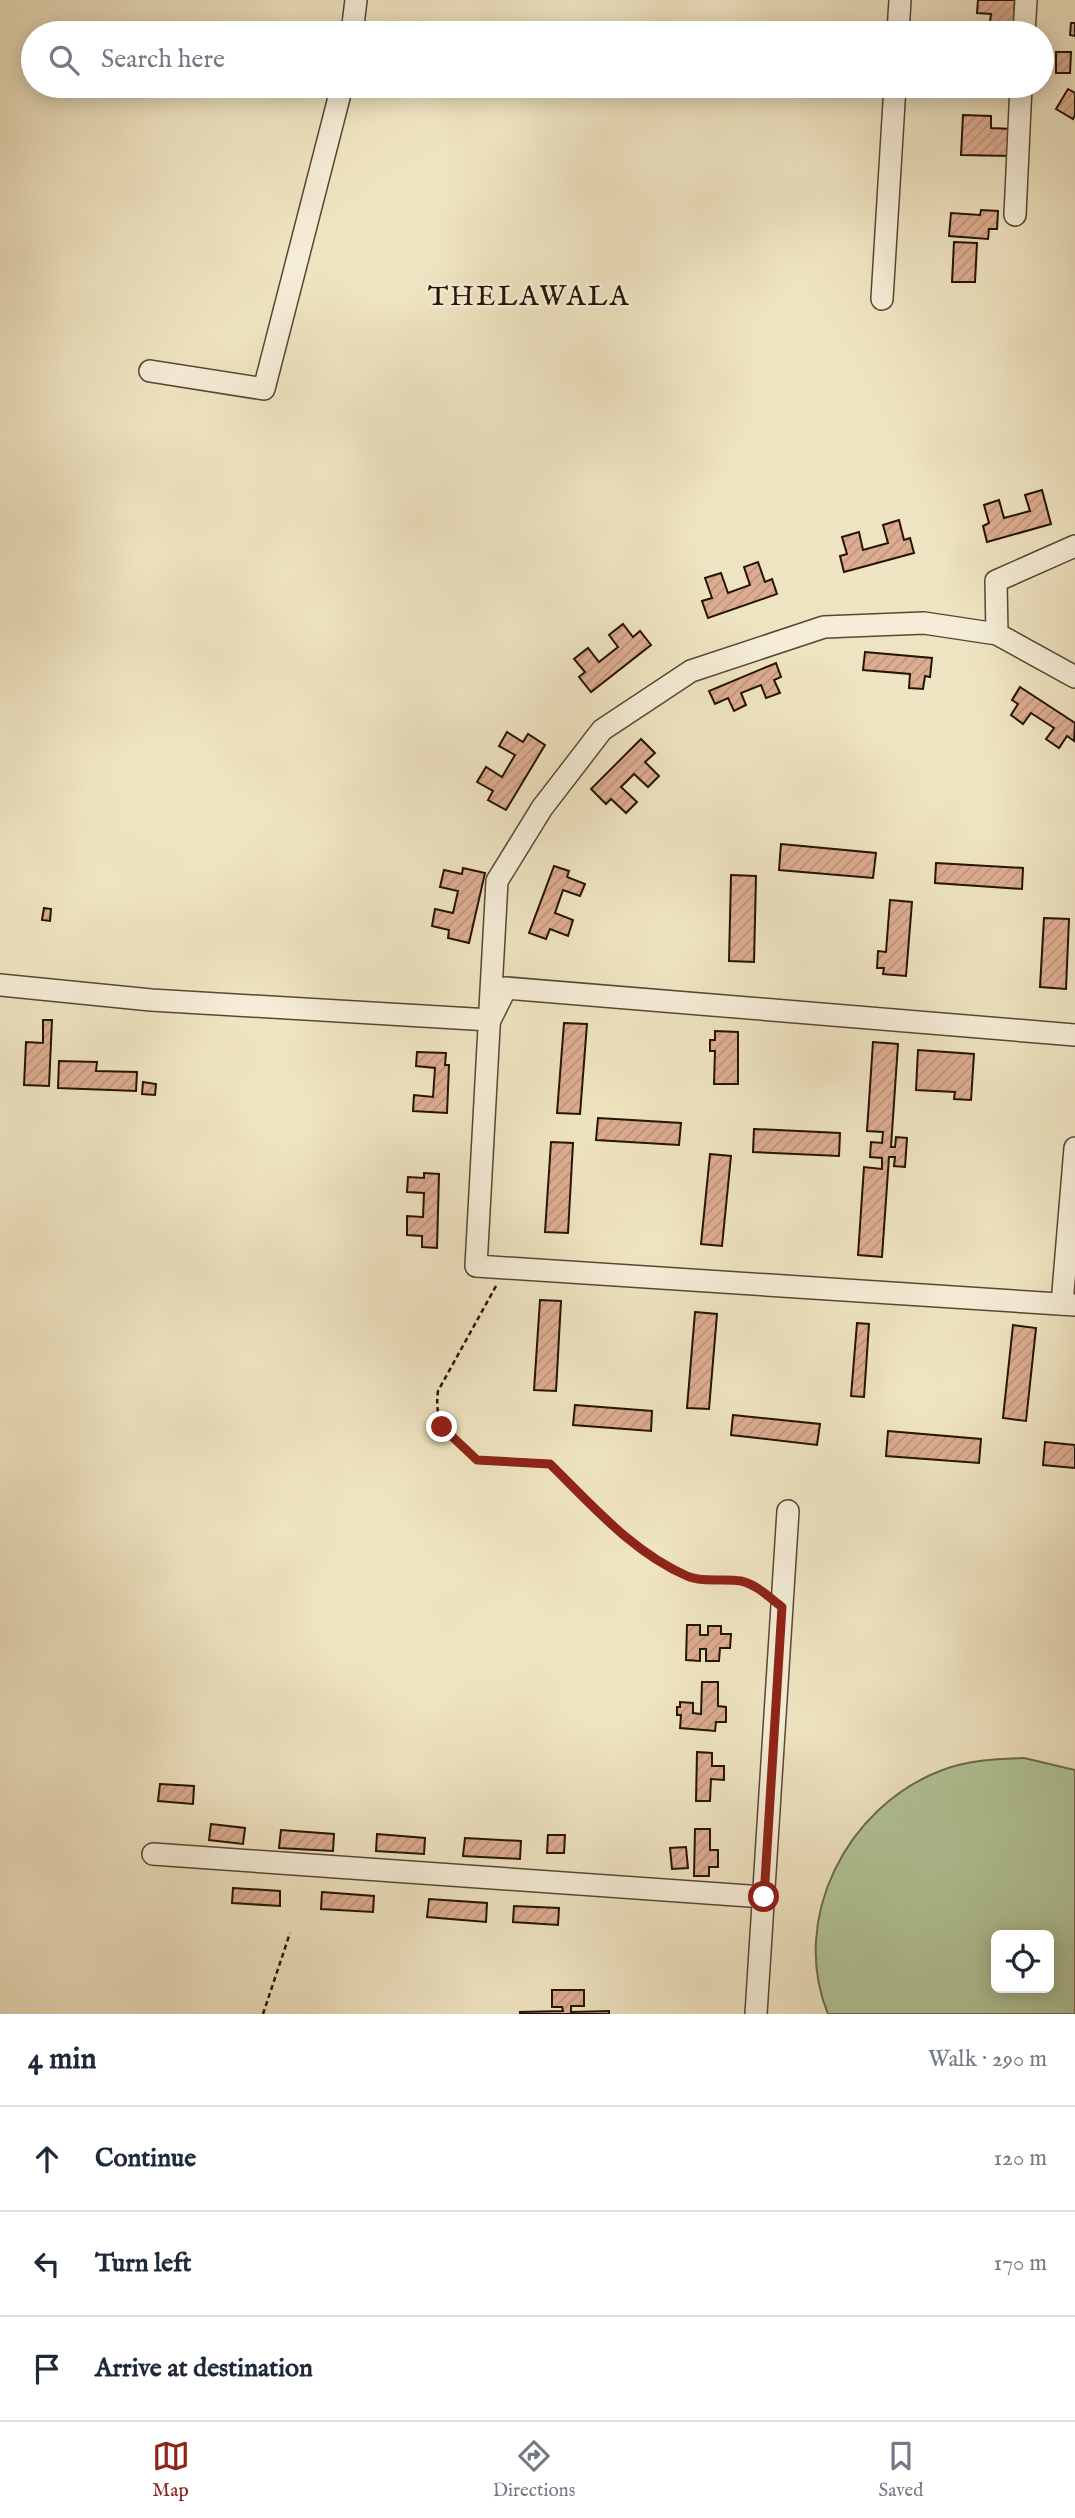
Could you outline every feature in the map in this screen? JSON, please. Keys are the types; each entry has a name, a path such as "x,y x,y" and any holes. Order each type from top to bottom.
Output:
{"street":[{"path":"353,21 356,0"},
{"path":"899,21 900,0"},
{"path":"1025,21 1026,0"},
{"path":"150,371 264,389 339,98"},
{"path":"882,299 894,98"},
{"path":"1014,215 1020,98"},
{"path":"997,634 996,581 1075,546"},
{"path":"1075,677 997,634 923,624 824,627 691,671 602,730 542,808 498,881 475,1266 1069,1305 1075,1148"},
{"path":"0,985 151,1000 489,1020"},
{"path":"489,1020 506,988 1075,1035"},
{"path":"756,2014 788,1511"},
{"path":"153,1854 764,1897"}],"path":[{"path":"506,1268 438,1391 435,1410 442,1427 477,1460 550,1464 627,1539 658,1562 691,1578 742,1581 762,1591 782,1607"},
{"path":"263,2014 290,1933"}],"green space":[{"path":"1024,1758 1075,1770 1075,2014 828,2014 818,1978 816,1941 822,1905 834,1870 853,1839 878,1811 907,1788 950,1767"}],"building":[{"path":"978,0 1015,0 1014,21 990,21 991,14 977,13"},
{"path":"1071,23 1075,23 1075,36 1070,35"},
{"path":"1056,52 1071,52 1070,73 1056,73"},
{"path":"1068,89 1075,93 1073,119 1056,109"},
{"path":"963,115 991,116 991,128 1012,129 1011,156 961,155"},
{"path":"981,210 998,211 997,229 989,229 988,239 949,236 951,213 980,215"},
{"path":"954,242 977,243 975,282 952,282"},
{"path":"1042,490 1051,524 987,542 983,526 989,523 984,505 999,500 1004,518 1030,511 1025,495"},
{"path":"899,520 904,540 910,538 914,553 844,572 840,556 847,554 842,537 859,532 863,550 888,543 883,525"},
{"path":"758,562 765,582 772,579 777,594 708,618 702,601 712,598 705,578 721,573 728,593 750,585 744,567"},
{"path":"623,624 633,637 640,631 651,645 591,692 579,677 585,672 574,659 588,648 599,662 618,647 609,635"},
{"path":"865,652 932,658 930,677 925,676 923,689 909,688 910,674 863,670"},
{"path":"776,663 781,677 774,680 780,693 766,698 761,685 741,693 746,705 734,711 728,698 715,704 709,691"},
{"path":"1020,687 1075,723 1074,741 1067,736 1059,748 1046,739 1054,728 1031,713 1023,724 1011,715 1018,704 1012,700"},
{"path":"507,732 523,742 528,734 545,745 506,810 488,800 493,791 477,782 486,767 502,777 515,755 499,746"},
{"path":"641,739 655,753 645,762 659,776 648,787 634,774 621,787 637,802 626,813 611,799 606,804 591,789"},
{"path":"781,844 876,853 873,878 779,870"},
{"path":"936,863 1023,868 1022,889 935,883"},
{"path":"554,866 569,871 567,877 585,884 580,896 563,890 555,913 573,920 568,936 550,929 546,939 529,933"},
{"path":"463,868 485,873 469,943 448,938 449,930 432,926 435,909 453,913 458,891 440,887 444,870 462,874"},
{"path":"731,875 756,876 754,962 729,961"},
{"path":"890,900 912,902 906,976 883,974 884,968 877,968 878,951 886,952"},
{"path":"44,908 51,909 50,921 42,920"},
{"path":"1044,918 1069,919 1066,989 1040,987"},
{"path":"43,1020 52,1020 49,1086 24,1085 26,1042 43,1043"},
{"path":"564,1023 587,1024 580,1114 557,1113"},
{"path":"715,1031 738,1032 738,1084 714,1084 715,1051 710,1051 710,1040 715,1040"},
{"path":"873,1042 898,1044 891,1147 895,1147 896,1137 907,1138 905,1167 894,1166 895,1157 889,1157 882,1257 858,1255 864,1167 882,1169 882,1158 870,1157 871,1142 882,1143 883,1132 867,1131"},
{"path":"918,1050 974,1054 971,1100 954,1099 955,1092 916,1090"},
{"path":"417,1052 446,1053 445,1065 449,1065 447,1113 413,1111 414,1095 433,1097 435,1068 416,1066"},
{"path":"59,1061 97,1062 96,1071 137,1072 136,1091 58,1088"},
{"path":"143,1082 156,1084 155,1095 142,1094"},
{"path":"598,1118 681,1123 679,1145 596,1140"},
{"path":"754,1129 840,1133 839,1156 753,1152"},
{"path":"551,1142 573,1143 568,1233 545,1232"},
{"path":"710,1154 731,1156 722,1246 701,1244"},
{"path":"424,1173 439,1174 437,1248 422,1247 422,1236 407,1235 407,1216 423,1217 424,1193 407,1192 408,1177 424,1178"},
{"path":"540,1300 561,1301 556,1391 534,1390"},
{"path":"695,1312 717,1314 709,1409 687,1408"},
{"path":"857,1323 869,1324 864,1397 851,1396"},
{"path":"1013,1325 1036,1328 1026,1421 1003,1418"},
{"path":"575,1405 652,1411 651,1431 573,1425"},
{"path":"733,1415 820,1424 817,1445 731,1435"},
{"path":"888,1431 981,1439 979,1463 886,1456"},
{"path":"1045,1442 1075,1445 1075,1468 1043,1465"},
{"path":"687,1625 700,1625 700,1635 708,1635 708,1626 721,1626 721,1634 731,1634 730,1648 720,1648 719,1661 706,1661 706,1649 700,1649 700,1661 686,1660"},
{"path":"702,1682 718,1682 718,1706 726,1707 726,1722 716,1722 715,1731 680,1728 681,1715 677,1715 677,1707 680,1707 680,1702 693,1703 693,1713 701,1714"},
{"path":"697,1752 712,1753 712,1766 724,1766 724,1780 711,1779 710,1801 696,1801"},
{"path":"160,1784 194,1786 193,1804 158,1801"},
{"path":"211,1824 245,1828 243,1844 209,1840"},
{"path":"695,1829 710,1829 710,1850 718,1850 718,1867 709,1867 709,1876 694,1876"},
{"path":"281,1830 334,1834 333,1851 279,1848"},
{"path":"377,1834 425,1838 424,1854 376,1851"},
{"path":"548,1835 565,1835 564,1853 547,1853"},
{"path":"465,1838 521,1841 520,1859 463,1856"},
{"path":"686,1847 688,1868 672,1869 670,1848"},
{"path":"233,1888 280,1891 280,1906 232,1903"},
{"path":"322,1892 374,1896 373,1912 321,1909"},
{"path":"429,1899 487,1903 486,1922 427,1917"},
{"path":"514,1906 559,1908 558,1925 513,1922"},
{"path":"552,1990 584,1990 584,2006 571,2006 571,2012 609,2011 609,2014 520,2014 563,2011 562,2007 552,2007"}],"district":[{"name":"THELAWALA","path":"529,295"}],"route":[{"path":"442,1427 477,1460 550,1464 627,1539 658,1562 691,1578 742,1581 762,1591 782,1607 764,1897"}]}
